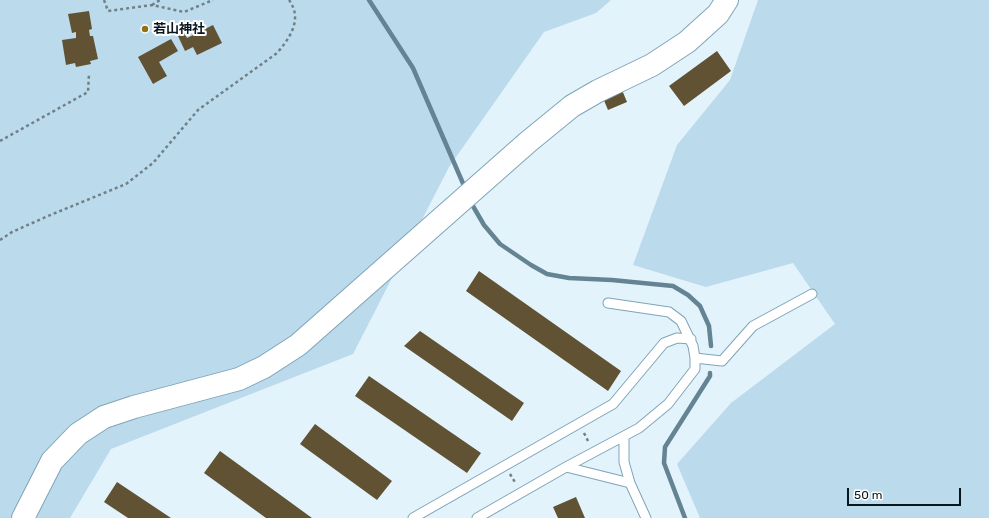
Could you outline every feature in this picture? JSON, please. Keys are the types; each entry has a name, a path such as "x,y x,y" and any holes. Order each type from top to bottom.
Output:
{"street":[{"path":"23,518 52,461 78,434 104,417 134,407 239,379 264,367 298,345 528,142 572,106 598,91 652,65 687,42 718,14 727,0"}],"lane":[{"path":"695,358 722,361 753,326 812,294"},
{"path":"477,518 639,428 668,404 695,369 695,358 691,339 681,321 669,312 608,303"},
{"path":"413,518 613,404 664,343 677,338 691,339"},
{"path":"624,436 624,462 630,483 646,518"},
{"path":"566,468 583,470 630,483"}],"path":[{"path":"104,0 108,11 152,5 184,12 213,0"},
{"path":"152,5 160,0"},
{"path":"0,240 12,232 126,184 153,163 198,110 277,53 288,40 296,22 293,6 289,0"},
{"path":"0,141 88,92 88,74"},
{"path":"579,424 594,452"},
{"path":"505,466 521,493"}],"shaded area":[{"path":"0,0 611,0 596,13 544,32 449,167 353,354 111,449 70,518 0,518"},
{"path":"758,0 989,0 989,518 700,518 677,464 731,403 835,324 793,263 706,287 633,265 677,145 730,80"}],"building":[{"path":"89,11 92,29 89,30 90,36 93,36 98,59 90,61 91,64 76,67 75,63 66,65 62,40 76,38 76,32 72,33 68,14"},
{"path":"213,25 222,43 197,55 193,47 185,51 178,36 184,32 187,38"},
{"path":"171,39 178,51 159,62 167,76 153,84 138,57"},
{"path":"717,51 731,71 684,106 669,86"},
{"path":"622,90 627,102 608,110 603,98"},
{"path":"479,271 621,371 608,391 466,291"},
{"path":"420,331 524,403 512,421 404,346"},
{"path":"369,376 481,453 467,473 355,396"},
{"path":"315,424 392,481 377,500 300,444"},
{"path":"220,451 312,518 266,518 204,473"},
{"path":"117,482 171,518 128,518 104,502"},
{"path":"576,497 585,518 558,518 553,507"}],"waterway":[{"path":"369,0 413,68 465,188"},
{"path":"470,201 484,225 500,244 547,274 569,278 612,280 673,286 688,295 700,306 709,326 711,346"},
{"path":"685,518 664,463 665,447 710,376 710,373"}],"place":[{"name":"若山神社","path":"145,29"}]}
